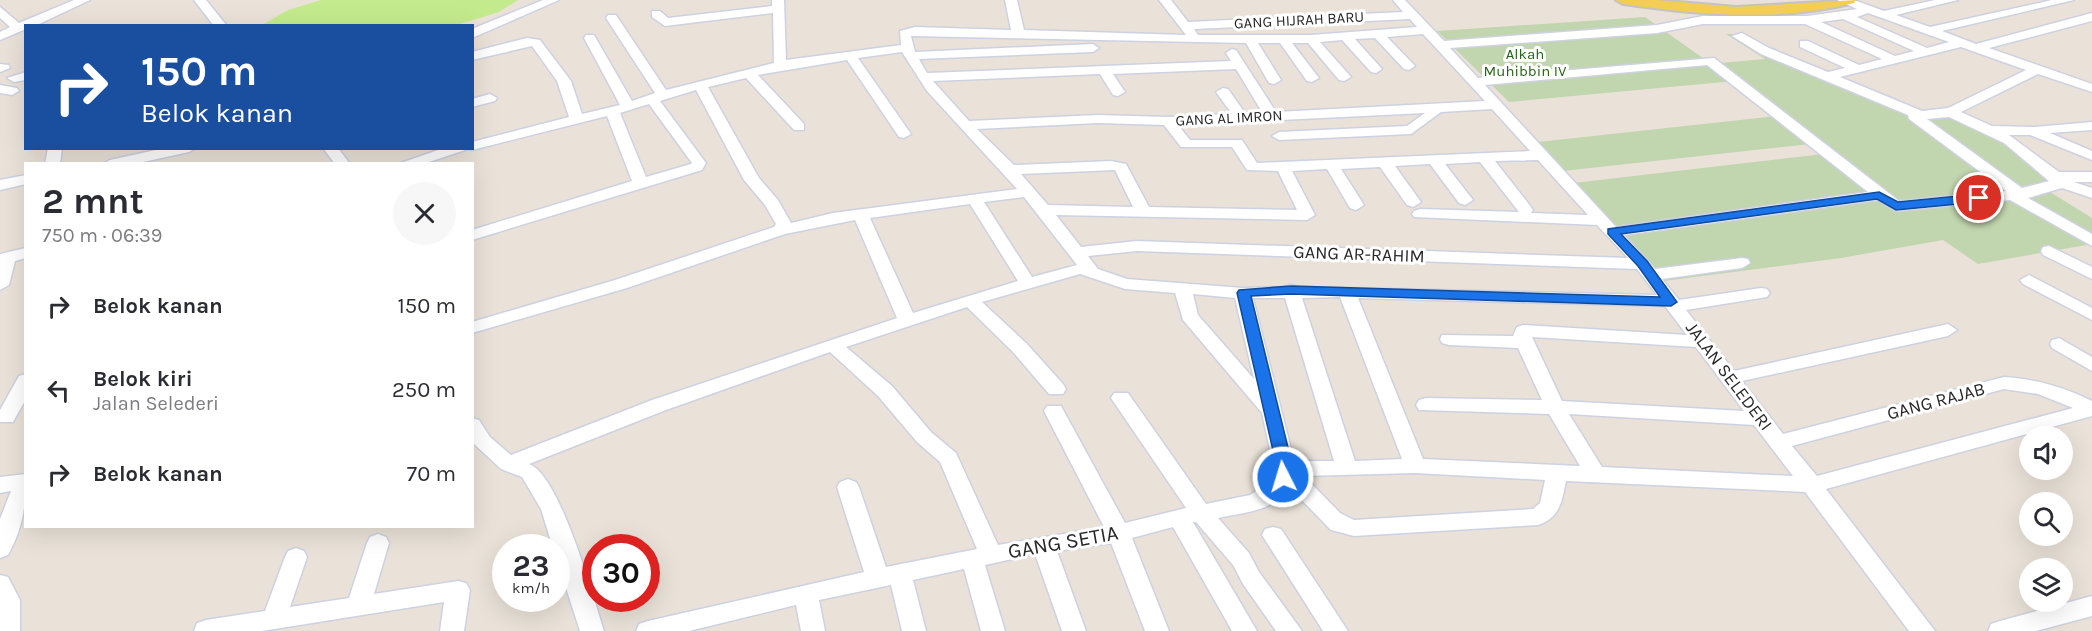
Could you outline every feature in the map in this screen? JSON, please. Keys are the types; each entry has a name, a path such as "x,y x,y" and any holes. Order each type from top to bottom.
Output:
{"main road":[{"path":"1623,0 1716,11 1767,13 1848,4"}],"street":[{"path":"27,24 84,0"},
{"path":"200,0 219,24"},
{"path":"474,33 553,0"},
{"path":"1011,0 1018,33"},
{"path":"1165,0 1195,39"},
{"name":"JALAN SELEDERI","path":"1400,0 1647,269 1923,631"},
{"path":"1441,45 1658,29 1711,19 1807,20 1848,4 1880,0"},
{"path":"1885,14 1952,0"},
{"path":"1928,31 2068,0"},
{"path":"656,14 665,22 778,4 780,65"},
{"path":"1848,4 1870,8 1967,46 2092,88"},
{"path":"1848,4 1927,52"},
{"path":"0,11 17,28"},
{"path":"2005,14 2047,29"},
{"name":"GANG HIJRAH BARU","path":"1185,26 1412,15"},
{"path":"1829,76 1927,52 1967,46 2092,17"},
{"path":"474,234 700,165 657,97 612,18"},
{"path":"1807,20 1894,60"},
{"path":"0,36 24,25"},
{"path":"1091,271 1010,170 964,125 925,77 907,52 903,34 915,31 1227,40 1311,39 1426,30"},
{"path":"1377,33 1409,66"},
{"path":"1344,35 1376,69"},
{"path":"1738,36 1917,114 1953,111 2022,75 2038,70"},
{"path":"474,145 628,107 700,85 780,65 850,56 907,52 1092,48 1098,45 1101,37"},
{"path":"590,38 628,107"},
{"path":"1249,39 1274,80"},
{"path":"1283,39 1312,78"},
{"path":"1311,39 1344,77"},
{"path":"1227,40 1237,65 1271,115"},
{"path":"474,55 526,42 536,43 564,81 577,119"},
{"path":"1804,44 1858,69"},
{"path":"850,56 904,134"},
{"path":"1474,82 1712,62 1879,195 1896,206 2020,194 2058,184 2057,179"},
{"path":"925,77 1237,65"},
{"path":"1104,70 1118,92"},
{"path":"748,72 799,127"},
{"path":"700,85 752,180 772,203 784,225 780,230"},
{"path":"1223,92 1241,117"},
{"path":"474,102 490,98"},
{"name":"GANG AL IMRON","path":"964,125 1088,119 1168,122 1494,105"},
{"path":"1279,136 1411,130 1434,112 1431,108"},
{"path":"612,111 641,183"},
{"path":"1953,111 1960,117 2009,140 2057,179 2092,193"},
{"path":"1335,112 1349,133"},
{"path":"1917,114 1914,116 1917,120 2020,194"},
{"path":"1168,122 1186,144 1237,143 1252,167 1540,155"},
{"path":"1991,130 2032,131 2089,128"},
{"path":"2032,131 2092,156"},
{"path":"120,162 179,150"},
{"path":"332,150 341,162"},
{"path":"412,162 455,150"},
{"path":"1484,157 1525,210"},
{"path":"1434,160 1465,200"},
{"path":"1384,162 1416,208 1607,226 1879,195"},
{"path":"1331,164 1356,205"},
{"path":"1010,170 1111,165 1121,167 1143,212"},
{"path":"1041,210 1307,215 1283,167"},
{"path":"2057,179 2092,177"},
{"path":"0,185 24,180"},
{"path":"474,327 621,284 780,230 861,214 1026,192"},
{"path":"2020,194 2017,198 2025,205 2092,241"},
{"path":"975,200 1028,284"},
{"path":"861,214 907,320"},
{"name":"GANG AR-RAHIM","path":"1076,252 1137,246 1647,269 1742,263"},
{"path":"2049,251 2092,274"},
{"path":"0,285 3,258 24,253"},
{"path":"508,464 659,405 833,345 970,300 1081,269 1125,284 1243,293 1291,290 1673,304 1761,293"},
{"path":"2029,280 2092,315"},
{"path":"1183,287 1189,316 1273,413"},
{"path":"1291,290 1347,469"},
{"path":"1347,292 1415,466"},
{"path":"1243,293 1273,413 1284,472 1300,484 1339,524 1354,528 1538,517 1550,507 1557,471"},
{"path":"970,300 1020,348 1055,400 1119,533 1157,631"},
{"path":"1730,378 1948,330"},
{"path":"1594,474 1555,407 1523,342 1521,334 1523,331 1702,342"},
{"path":"1449,339 1523,342"},
{"path":"2059,344 2092,365"},
{"path":"833,345 885,391 924,437 945,452 982,556 993,631"},
{"name":"GANG RAJAB","path":"1779,442 2004,383 2025,384 2052,392 2092,409"},
{"path":"11,417 24,385"},
{"path":"1121,398 1190,515 1245,631"},
{"path":"1426,405 1555,407 1763,419"},
{"path":"1284,472 1415,466 1813,485 2092,409"},
{"path":"476,436 508,464 530,472 543,490 578,581 592,631"},
{"name":"GANG SETIA","path":"648,631 708,623 806,593 889,575 1043,544 1119,533 1190,515 1256,502 1278,488 1284,472"},
{"path":"0,485 24,482"},
{"path":"0,549 24,485"},
{"path":"848,487 914,631"},
{"path":"1190,515 1241,559 1251,578 1290,631"},
{"path":"1273,535 1336,631"},
{"path":"359,605 378,543"},
{"path":"1043,544 1074,631"},
{"path":"274,619 296,557"},
{"path":"0,584 8,600 8,631"},
{"path":"207,630 458,590 452,631"},
{"path":"806,593 813,631"},
{"path":"2000,631 2092,606"}],"green space":[{"path":"321,0 518,0 499,12 460,24 264,24 288,10"},
{"name":"Alkah Muhibbin IV","path":"1645,17 1735,81 1509,102 1437,31"},
{"path":"1726,34 1739,34 1824,72 1908,116 1951,113 1972,121 2053,179 2052,182 1896,203 1720,63 1765,59"},
{"path":"1777,116 1810,144 1563,171 1538,142"},
{"path":"1824,154 1902,210 2050,192 2092,218 2092,244 1978,264 1943,240 1841,258 1664,281 1574,183"}],"route":[{"path":"1283,477 1285,468 1243,293 1291,290 1671,302 1642,264 1612,232 1879,195 1896,206 1979,198"}]}
